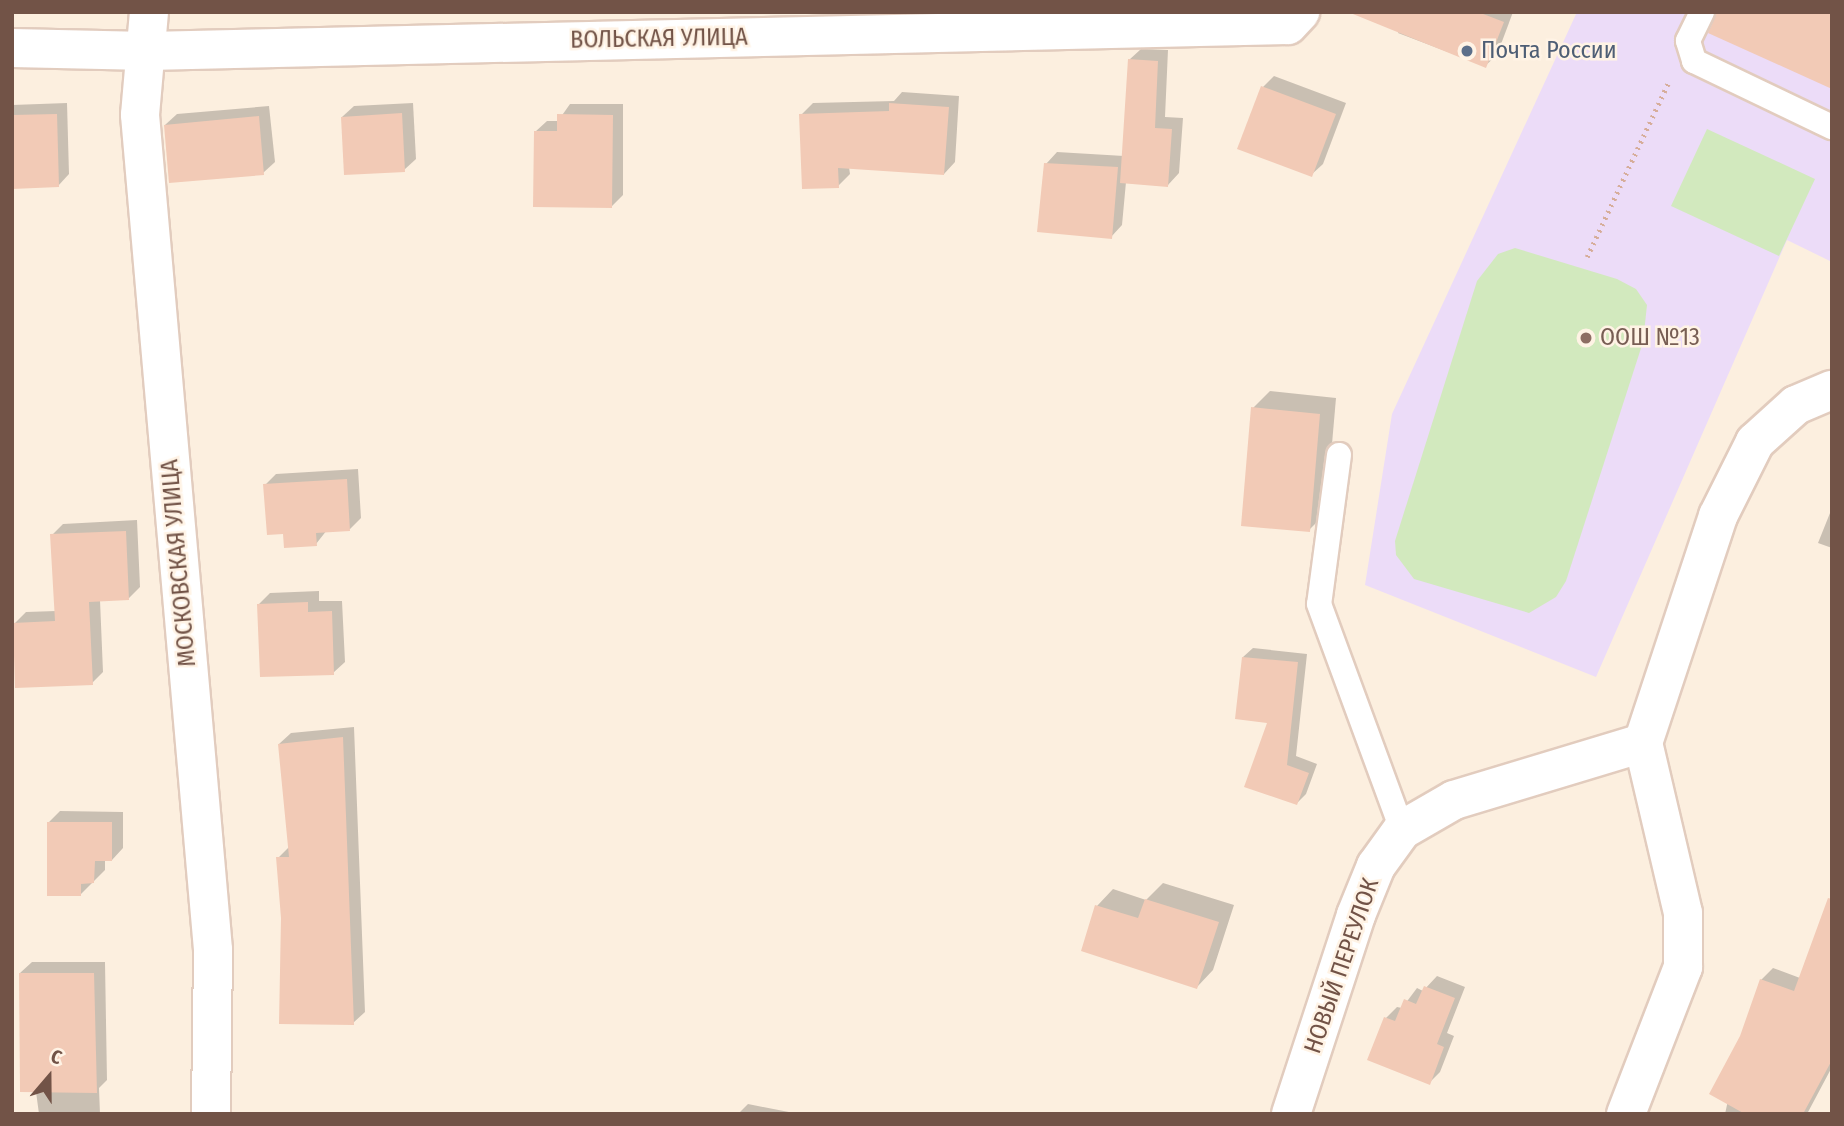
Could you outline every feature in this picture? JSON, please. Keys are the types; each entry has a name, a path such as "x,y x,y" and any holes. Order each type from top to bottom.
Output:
{"street":[{"name":"МОСКОВСКАЯ УЛИЦА","path":"149,12 148,51 140,115 213,950 211,1114"},
{"name":"ВОЛЬСКАЯ УЛИЦА","path":"12,48 148,51 1288,25 1300,12"},
{"path":"1626,1114 1683,967 1684,913 1643,743 1718,516 1755,442 1796,405 1832,390"},
{"name":"НОВЫЙ ПЕРЕУЛОК","path":"1291,1114 1356,915 1376,866 1402,830 1454,800 1643,743"}],"lane":[{"path":"1702,12 1688,41 1695,61 1832,127"},
{"path":"1339,455 1319,604 1402,830"}],"path":[{"path":"1587,257 1688,41"}],"shaded area":[{"name":"ООШ №13","path":"1577,12 1832,12 1832,262 1787,240 1596,677 1365,585 1392,414"}],"green space":[{"path":"1707,129 1815,179 1779,256 1671,206"},
{"path":"1515,248 1617,279 1636,289 1647,305 1643,342 1566,581 1556,597 1529,613 1414,579 1396,555 1395,541 1477,281 1498,254"}],"building":[{"name":"Почта России","path":"1348,12 1478,12 1504,22 1486,68"},
{"path":"1717,12 1832,12 1832,89 1708,33"},
{"path":"1128,59 1158,61 1155,128 1172,129 1168,187 1120,183"},
{"path":"1261,86 1336,114 1312,177 1237,149"},
{"path":"889,103 949,107 944,175 838,168 839,188 802,189 799,114 889,111"},
{"path":"402,113 405,172 344,175 341,117"},
{"path":"57,114 59,187 12,189 12,115"},
{"path":"557,114 613,115 612,208 533,207 534,131 557,131"},
{"path":"259,116 264,175 169,183 164,125"},
{"path":"1044,163 1118,167 1112,239 1037,232"},
{"path":"1251,407 1320,414 1310,532 1241,526"},
{"path":"347,479 350,531 316,533 317,546 284,548 283,534 267,535 263,484"},
{"path":"126,531 129,600 89,602 93,685 15,688 13,623 55,621 50,534"},
{"path":"308,602 308,612 332,611 334,675 260,677 257,604"},
{"path":"1242,657 1298,662 1287,765 1309,773 1297,805 1244,787 1267,723 1235,719"},
{"path":"343,737 354,1025 279,1024 281,918 276,857 289,857 278,744"},
{"path":"47,822 112,822 112,861 95,861 94,883 81,884 81,896 47,896"},
{"path":"1828,898 1832,899 1832,1060 1803,1114 1745,1114 1709,1094 1740,1036 1760,979 1794,991"},
{"path":"1145,899 1219,922 1197,989 1081,951 1095,905 1138,918"},
{"path":"19,973 94,973 97,1093 20,1092"},
{"path":"1424,986 1455,998 1437,1044 1444,1047 1430,1085 1367,1060 1384,1017 1395,1021 1404,999 1416,1004"}],"place":[{"name":"Почта России","path":"1467,51"},
{"name":"ООШ №13","path":"1586,338"}]}
